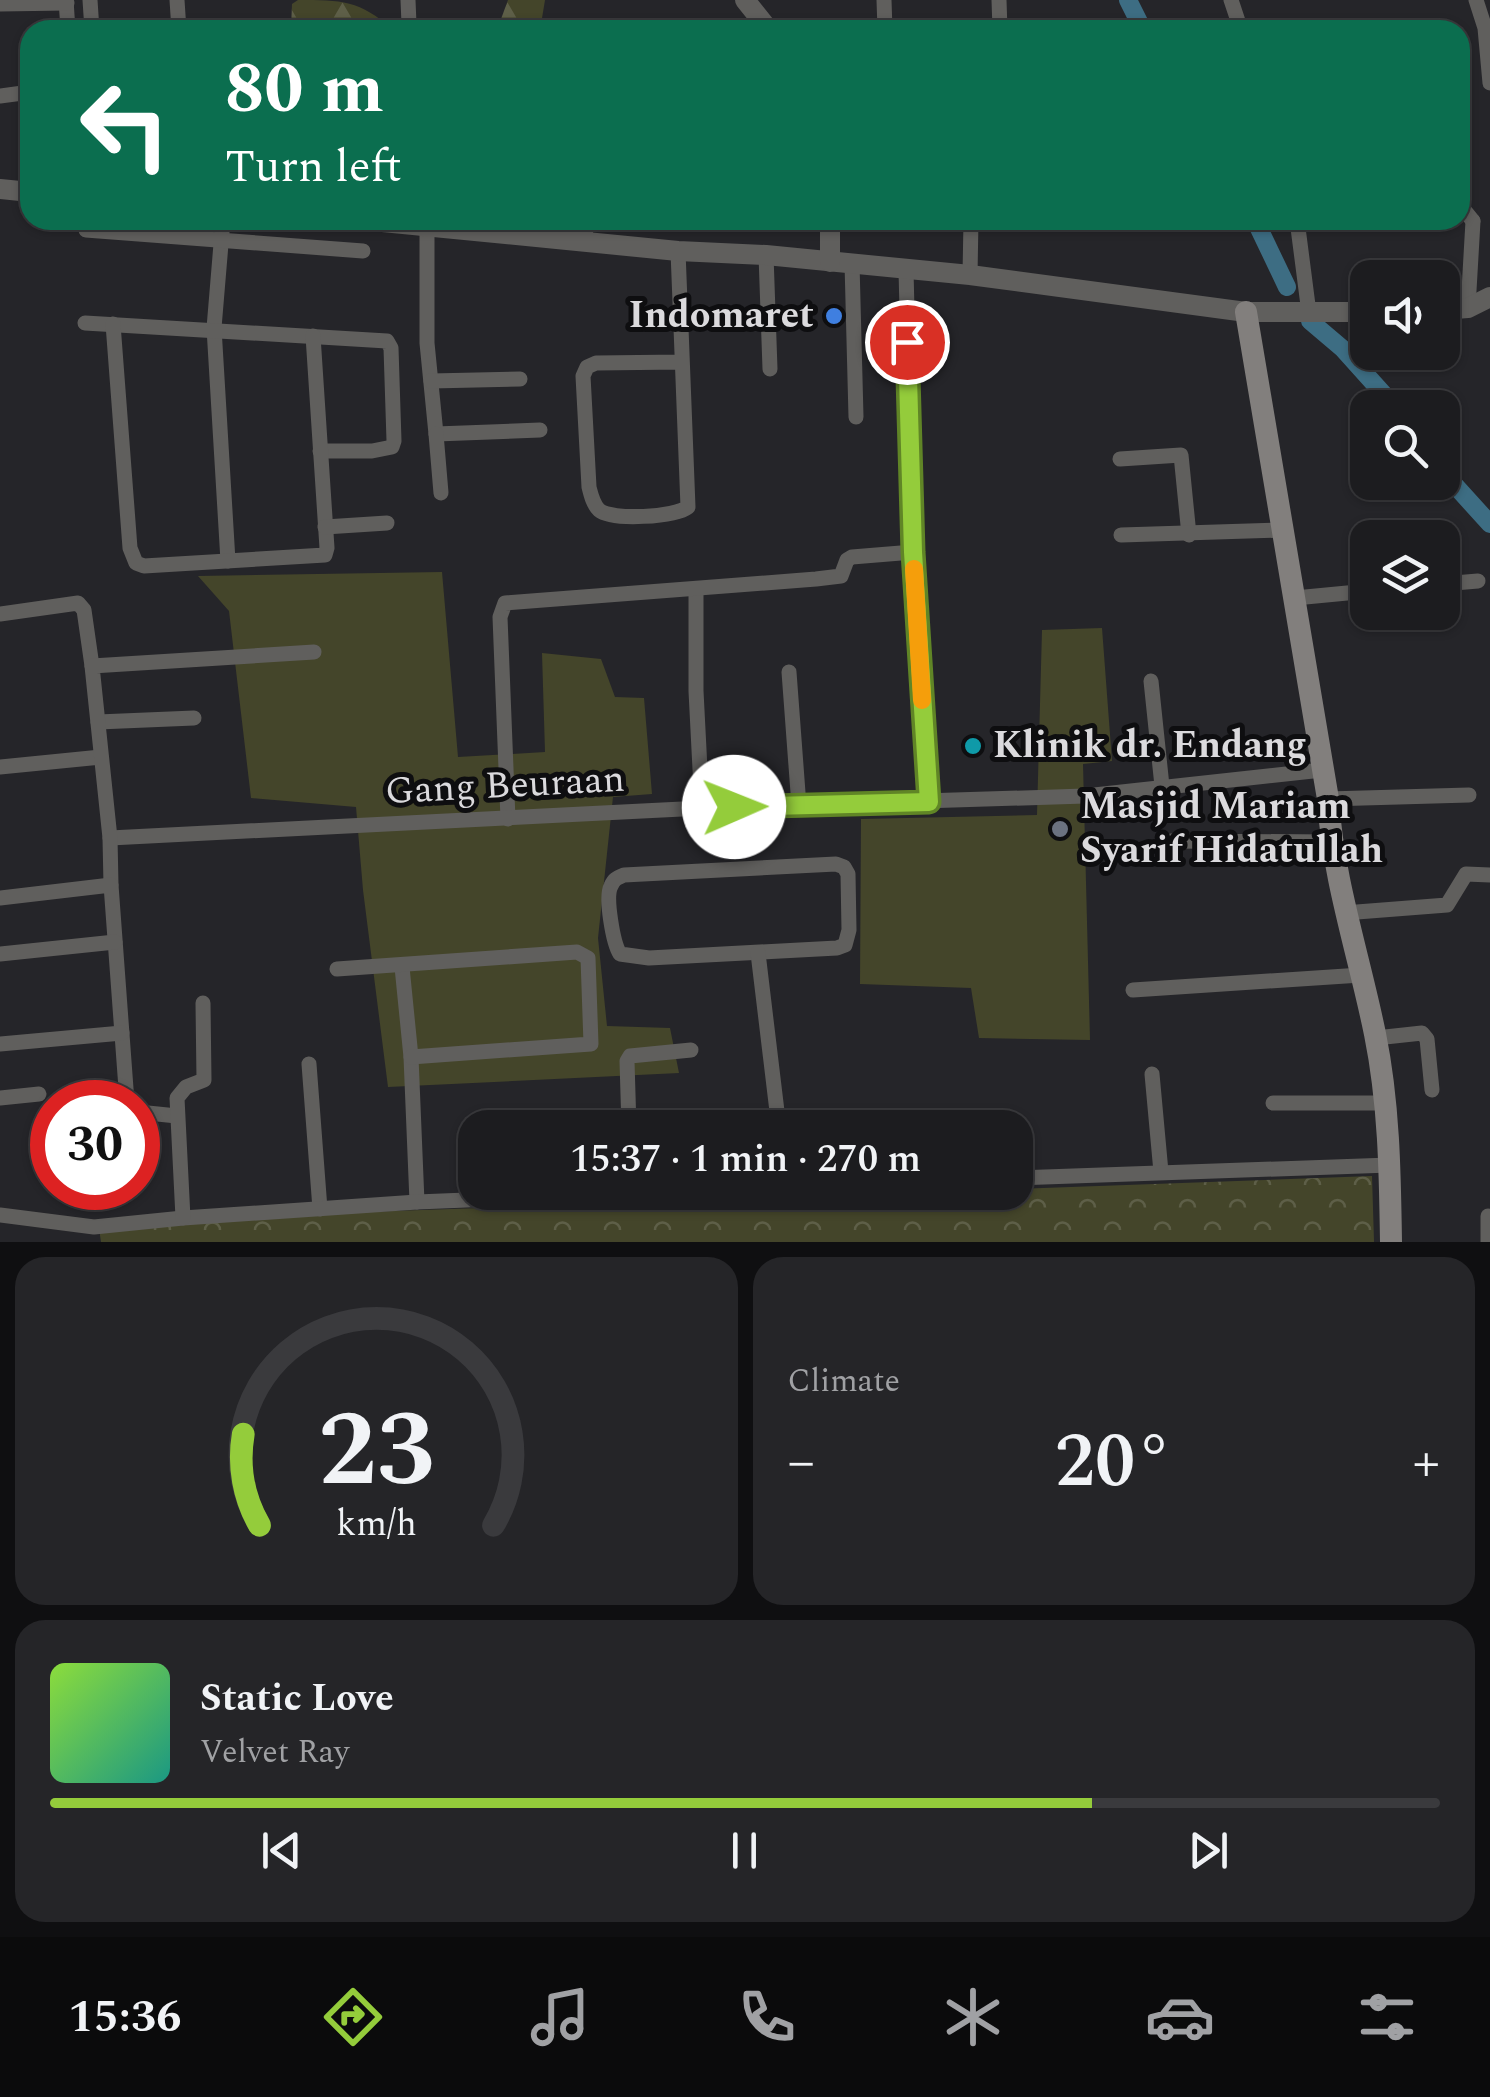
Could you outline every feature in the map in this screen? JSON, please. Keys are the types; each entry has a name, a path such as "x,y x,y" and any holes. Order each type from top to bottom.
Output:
{"main road":[{"path":"1246,312 1328,799 1331,842 1344,913 1376,1038 1387,1104 1390,1242"}],"street":[{"path":"745,0 761,20"},
{"path":"0,4 66,2"},
{"path":"1481,2 1490,83"},
{"path":"1474,220 1490,212"},
{"path":"1468,308 1474,220 1470,216"},
{"path":"86,230 363,252"},
{"path":"221,230 214,328 228,561"},
{"path":"427,230 430,381 441,493"},
{"path":"510,230 586,242 970,275 1246,312 1350,313"},
{"path":"586,230 586,242"},
{"path":"830,230 830,262"},
{"path":"970,275 971,230"},
{"path":"1298,230 1309,314"},
{"path":"678,251 688,508 678,513 621,516 600,510 592,501 589,488 584,376 587,367 596,363 681,362"},
{"path":"766,255 770,369"},
{"path":"852,263 856,417"},
{"path":"906,270 913,552 929,802"},
{"path":"1460,309 1490,297"},
{"path":"85,323 387,341 391,348 392,447 320,452"},
{"path":"114,324 131,557 144,566 325,554 328,548 313,336"},
{"path":"430,381 520,379"},
{"path":"436,434 540,430"},
{"path":"1120,459 1181,455 1189,535"},
{"path":"326,528 386,523"},
{"path":"1122,535 1284,530"},
{"path":"508,818 500,617 505,604 837,576 844,574 849,558 913,552"},
{"path":"1460,582 1478,580"},
{"path":"696,589 702,808"},
{"path":"1295,598 1350,593"},
{"path":"0,614 78,604 84,610 110,844 125,1080"},
{"path":"92,666 314,652"},
{"path":"789,672 798,806"},
{"path":"1151,682 1162,786"},
{"path":"98,722 194,718"},
{"path":"0,767 102,757"},
{"name":"Gang Beuraan","path":"110,844 702,808 1085,796 1322,770"},
{"path":"1328,799 1469,795"},
{"path":"1171,841 1331,842"},
{"path":"844,866 848,874 849,930 845,945 758,952 650,958 620,954 615,946 608,889 624,874 844,866"},
{"path":"1344,913 1448,905 1466,874 1490,875"},
{"path":"0,898 112,885"},
{"path":"0,954 115,942"},
{"path":"337,969 577,952 588,958 591,1044 411,1057"},
{"path":"758,952 777,1110"},
{"path":"402,967 411,1057 417,1202"},
{"path":"1133,990 1361,974"},
{"path":"183,1218 180,1091 204,1080 203,1003"},
{"path":"0,1044 122,1033"},
{"path":"1376,1038 1422,1033 1432,1090"},
{"path":"628,1110 630,1056 691,1050"},
{"path":"309,1064 320,1209"},
{"path":"1152,1074 1161,1172"},
{"path":"0,1098 30,1095"},
{"path":"1273,1103 1387,1104"},
{"path":"160,1114 178,1116"},
{"path":"1033,1177 1390,1164"},
{"path":"0,1216 95,1235 183,1218 458,1200"},
{"path":"1488,1216 1488,1242"}],"green space":[{"path":"298,0 326,0 349,4 379,20 291,20 292,4"},
{"path":"508,0 545,0 542,20 501,20"},
{"path":"442,572 458,757 545,752 542,653 601,659 615,697 644,698 652,794 613,797 598,938 607,1026 670,1028 679,1073 388,1087 356,807 251,798 229,611 198,576"},
{"path":"1102,628 1112,761 1083,764 1090,1040 979,1038 971,988 860,984 861,819 1037,815 1042,630"},
{"path":"1372,1176 1374,1242 101,1242 98,1221 458,1209 1033,1210 1033,1188"}],"waterway":[{"path":"1128,0 1138,20"},
{"path":"1260,230 1287,287"},
{"path":"1310,321 1343,349 1380,390"},
{"path":"1460,491 1490,524"}],"slow traffic":[{"path":"914,569 922,700"}],"place":[{"name":"Indomaret","path":"834,316"},
{"name":"Klinik dr. Endang","path":"973,746"},
{"name":"Masjid Mariam Syarif Hidatullah","path":"1060,829"}],"route":[{"path":"734,807 929,802 913,552 907,342"}]}
